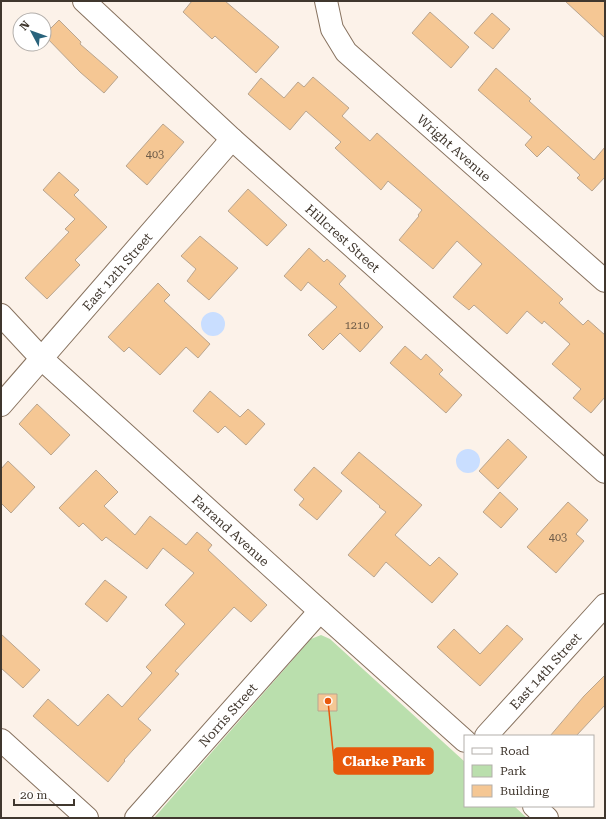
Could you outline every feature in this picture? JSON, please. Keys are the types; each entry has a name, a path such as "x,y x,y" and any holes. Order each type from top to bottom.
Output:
{"street":[{"name":"Hillcrest Street","path":"84,1 232,139 605,472"},
{"name":"Wright Avenue","path":"326,1 332,29 346,52 605,281"},
{"name":"East 12th Street","path":"1,405 232,139"},
{"name":"Farrand Avenue","path":"1,314 42,359 464,740"},
{"name":"East 14th Street","path":"487,735 605,605"},
{"name":"Norris Street","path":"136,818 320,611"},
{"path":"1,740 87,818"},
{"path":"535,807 547,818"}],"green space":[{"path":"321,635 330,639 464,761 464,807 515,807 527,818 154,818 311,639"}],"water":[{"path":"213,312 218,313 224,319 224,329 218,335 213,336 208,335 202,329 201,324 202,319 208,313"},
{"path":"468,449 477,452 480,461 477,470 468,473 459,470 456,461 459,452"}],"building":[{"path":"192,1 225,1 279,47 256,73 215,36 212,39 183,12"},
{"path":"565,1 605,1 605,38"},
{"path":"430,12 469,47 451,68 412,33"},
{"path":"492,13 510,29 493,49 474,33"},
{"path":"59,20 81,42 80,44 118,77 104,93 80,72 52,43 52,27"},
{"path":"496,68 531,99 529,101 594,160 605,147 605,177 592,191 577,178 580,175 548,146 537,157 525,145 532,137 478,90"},
{"path":"313,77 349,108 342,116 370,141 377,133 563,299 559,303 583,325 588,320 605,335 605,397 591,413 573,398 581,389 552,364 570,344 544,321 542,324 527,311 507,334 474,305 469,310 453,297 482,264 457,241 433,269 399,240 419,216 418,215 422,210 388,181 381,190 335,148 341,142 306,111 290,130 248,94 261,78 284,98 298,82 304,87"},
{"path":"163,124 184,142 147,185 126,166"},
{"path":"59,172 79,190 74,195 107,227 75,260 80,265 47,299 25,278 69,232 65,229 75,219 43,190"},
{"path":"248,189 287,225 267,246 228,211"},
{"path":"200,236 238,268 209,300 187,281 196,269 181,256"},
{"path":"309,248 324,262 327,259 346,276 339,284 383,327 360,352 340,333 323,350 308,335 337,307 308,282 301,291 284,276"},
{"path":"158,283 170,295 164,301 210,344 198,358 186,347 160,375 129,347 124,352 108,337"},
{"path":"405,346 421,360 426,354 443,370 439,374 462,395 446,413 390,363"},
{"path":"210,391 240,417 248,409 265,424 246,445 225,426 218,433 193,411"},
{"path":"37,404 70,435 51,455 19,424"},
{"path":"508,439 527,457 498,489 479,471"},
{"path":"359,452 422,505 395,535 430,566 439,557 458,574 432,603 386,562 374,577 348,555 386,512 341,473"},
{"path":"8,461 35,487 11,513 1,503 1,469"},
{"path":"314,467 342,491 317,520 299,505 304,499 294,490"},
{"path":"96,470 118,492 104,506 135,535 150,516 186,545 197,532 212,545 208,550 267,605 251,622 234,607 175,671 179,674 138,719 151,730 124,760 125,761 108,782 33,716 48,699 78,726 108,694 122,707 152,673 146,667 185,624 165,605 194,573 163,548 147,569 106,537 102,541 83,523 79,527 59,508"},
{"path":"500,492 518,509 501,528 483,512"},
{"path":"568,502 588,520 576,534 584,541 556,573 527,547"},
{"path":"105,580 127,597 107,622 85,604"},
{"path":"507,625 523,639 480,686 437,647 454,629 480,654"},
{"path":"1,634 40,670 23,688 1,668"},
{"path":"605,675 605,705 577,735 551,735 584,696"},
{"path":"318,694 337,694 337,711 318,711"}],"place":[{"name":"Clarke Park","path":"328,701"}]}
